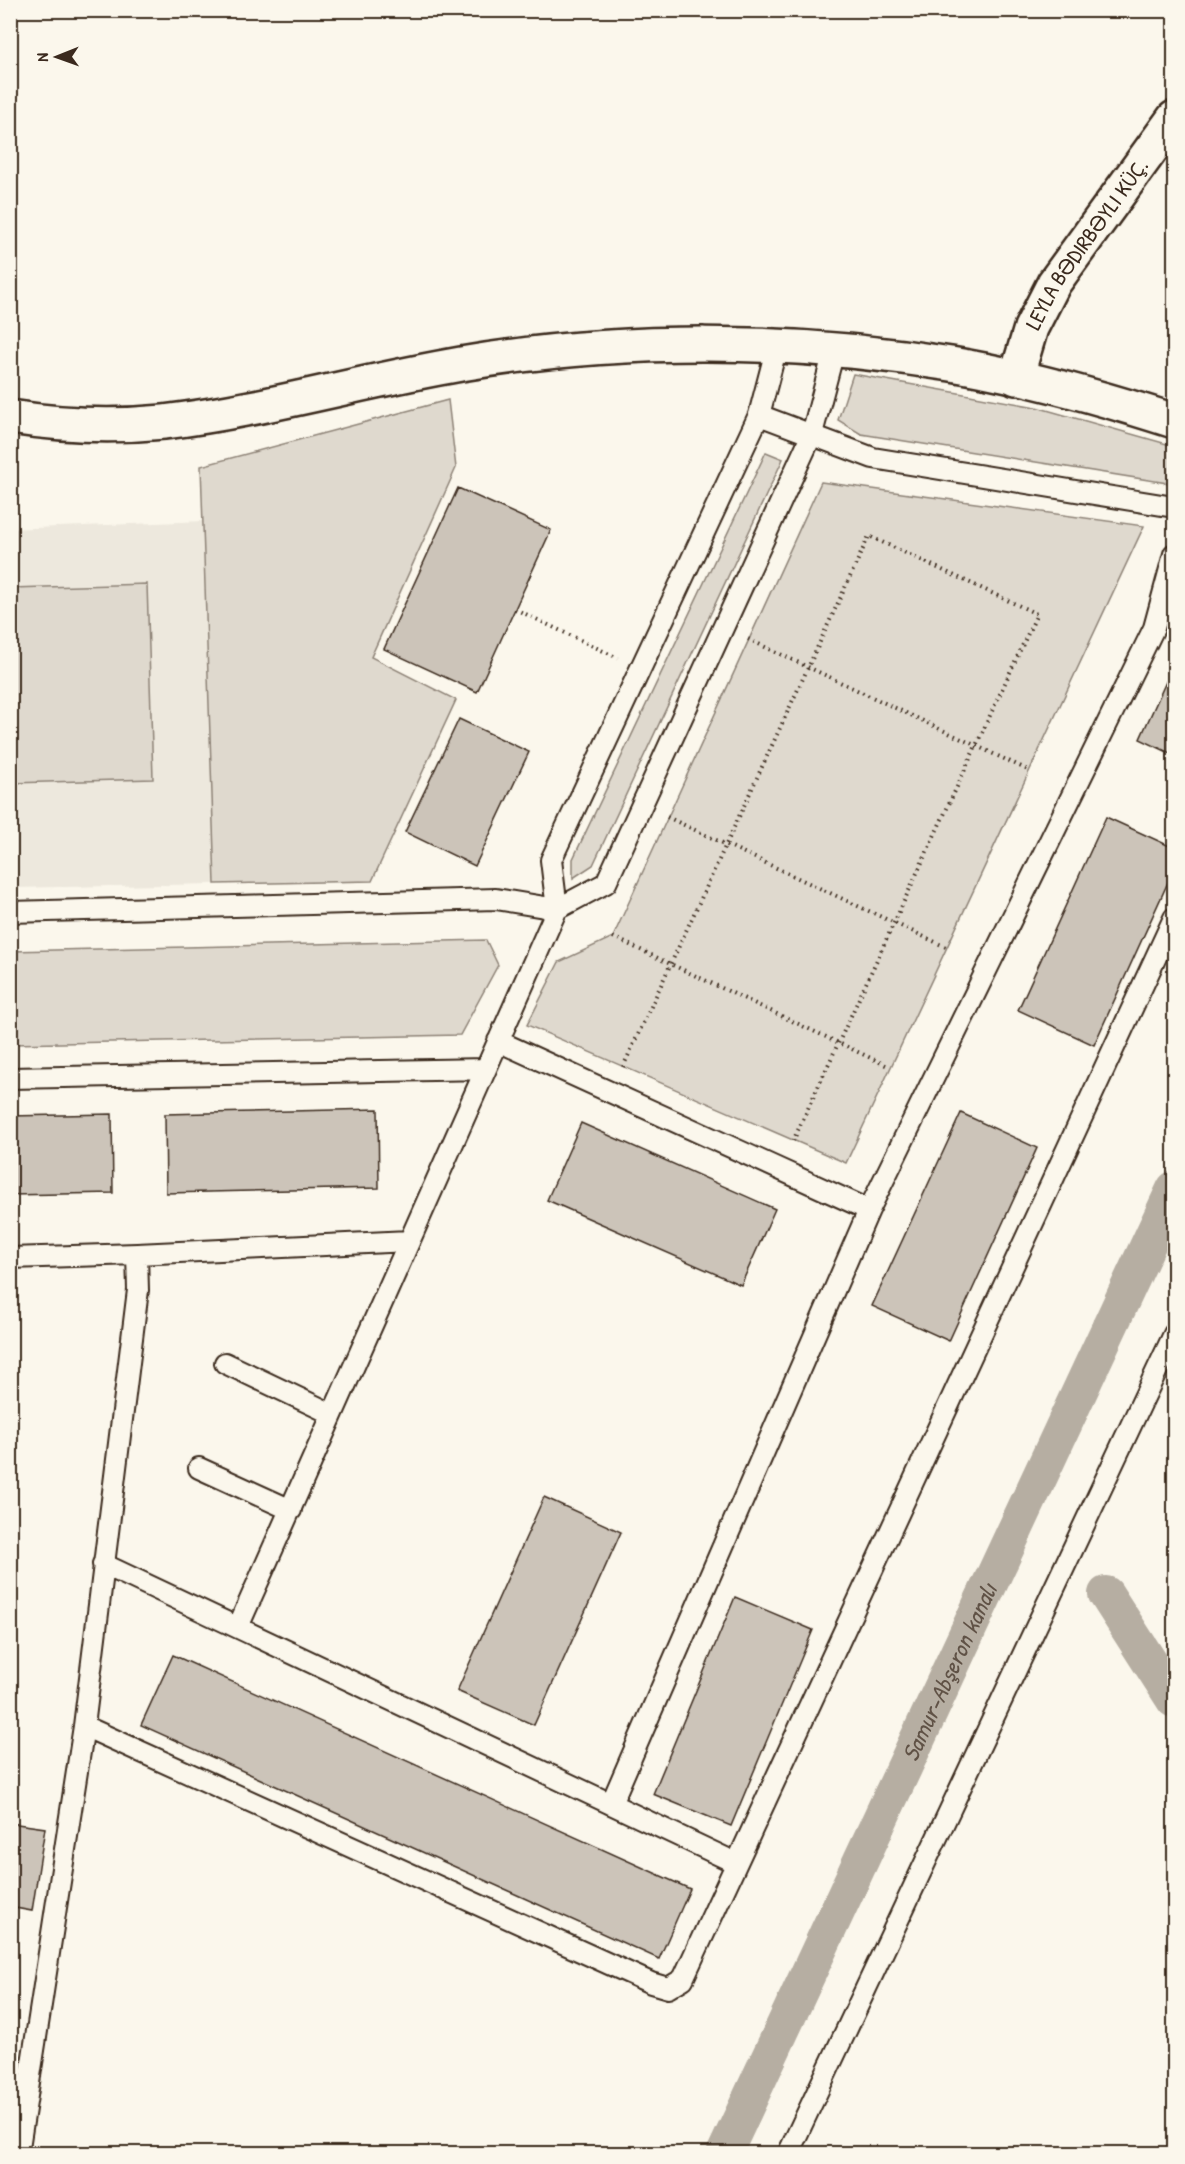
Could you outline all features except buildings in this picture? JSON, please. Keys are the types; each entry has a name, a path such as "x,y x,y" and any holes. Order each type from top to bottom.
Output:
{"street":[{"name":"LEYLA BƏDIRBƏYLI KÜÇ.","path":"1016,378 1031,328 1054,283 1174,118"},
{"path":"10,417 46,423 164,422 461,364 564,351 648,345 777,346 952,364 1076,392 1174,421"}],"lane":[{"path":"238,1627 557,909 551,860 759,415 777,346"},
{"path":"10,912 496,899 557,909 606,883 812,434 834,351"},
{"path":"759,415 873,458 1174,507"},
{"path":"611,1804 869,1210 1154,628 1174,554"},
{"path":"84,1726 651,1983 668,1988 683,1979 1174,918"},
{"path":"498,1041 869,1210"},
{"path":"10,1078 486,1069"},
{"path":"10,1258 410,1241"},
{"path":"18,2154 84,1726 138,1290 137,1254"},
{"path":"788,2154 1174,1334"},
{"path":"225,1363 332,1414"},
{"path":"200,1468 291,1510"},
{"path":"104,1564 736,1863"}],"path":[{"path":"623,1067 869,536 1036,614 793,1141"},
{"path":"515,609 640,669"},
{"path":"748,639 1030,771"},
{"path":"668,817 946,947"},
{"path":"612,937 890,1067"}],"shaded area":[{"path":"853,374 1036,407 1174,446 1174,484 861,434 838,420"},
{"path":"448,400 456,468 371,657 456,700 372,881 215,884 201,466"},
{"path":"766,452 783,459 593,865 573,878 573,859"},
{"path":"821,482 1144,526 846,1163 527,1025 559,962 613,937"},
{"path":"204,521 215,884 11,888 10,529"},
{"path":"147,584 153,779 11,783 11,588"},
{"path":"486,940 498,965 460,1035 11,1044 11,951"}],"waterway":[{"name":"Samur-Abşeron kanalı","path":"724,2154 1174,1189"},
{"path":"1106,1594 1174,1700"}]}
